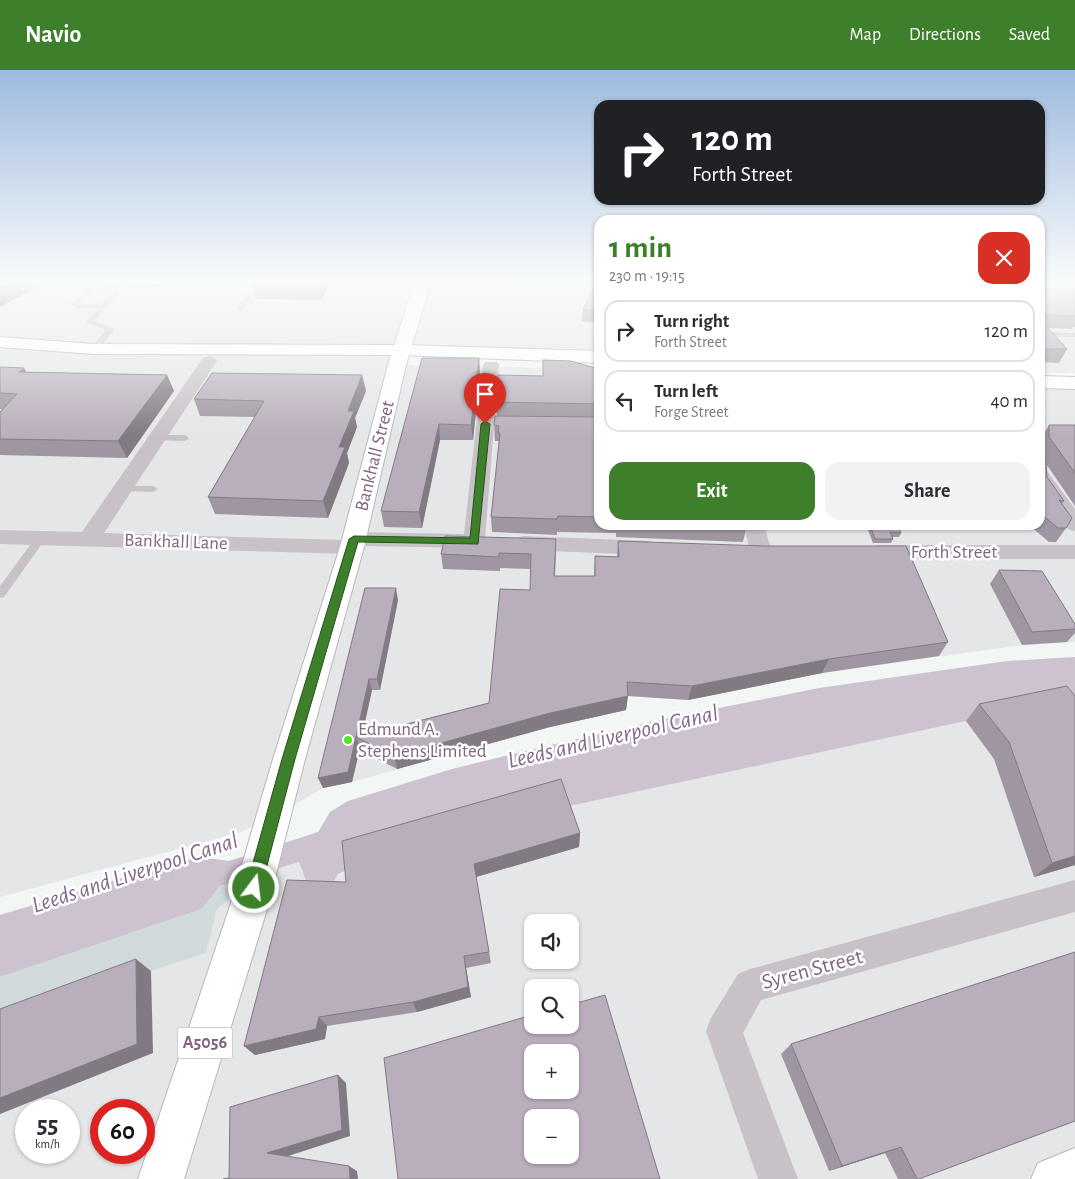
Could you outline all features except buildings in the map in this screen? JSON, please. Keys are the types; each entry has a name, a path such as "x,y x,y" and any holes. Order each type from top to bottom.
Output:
{"main road":[{"name":"A5056","path":"400,357 407,333"},
{"path":"0,342 94,349 247,349 274,355 392,359 408,356 419,359 525,363 555,368"},
{"path":"0,353 58,358 209,361 400,357 594,357"},
{"path":"400,357 491,366 594,369"},
{"name":"Bankhall Street","path":"161,1179 249,906 353,543 400,357"},
{"path":"1045,373 1075,373"},
{"path":"1045,382 1075,383"},
{"path":"1054,1179 1075,1170"}],"street":[{"path":"88,540 157,438 198,384 209,361"},
{"path":"491,366 485,424 491,542"},
{"path":"485,424 504,424"},
{"path":"1045,436 1075,436"},
{"path":"1045,482 1075,524"},
{"path":"755,530 761,552"},
{"name":"Bankhall Lane","path":"0,537 88,540 353,543"},
{"path":"353,543 491,542 672,549"},
{"name":"Forth Street","path":"859,552 1075,552"},
{"name":"Syren Street","path":"778,1179 724,1031 750,986 1075,896"}],"lane":[{"path":"94,349 108,333"},
{"path":"1045,334 1075,335"},
{"path":"157,438 185,438"},
{"path":"122,489 153,489"},
{"path":"0,594 40,539"},
{"path":"0,579 12,579"}],"shaded area":[{"path":"0,333 594,333 594,357 402,350 398,365 594,369 594,530 1045,530 1045,382 1075,383 1075,642 1022,645 823,673 688,700 625,696 626,710 550,727 352,782 323,788 273,817 241,832 0,897"},
{"path":"1045,333 1075,333 1075,373 1045,373"},
{"path":"1075,702 1075,1179 0,1179 0,1027 151,971 206,953 217,909 234,894 237,881 300,862 338,874 565,807 1052,703"},
{"path":"237,881 234,894 217,909 206,953 151,971 0,1027 0,977 202,909 220,886"}],"water":[{"name":"Leeds and Liverpool Canal","path":"1075,657 1075,702 1052,703 565,807 350,869 338,874 330,888 307,883 299,862 220,886 202,909 0,977 0,915 158,867 200,857 229,861 318,832 330,812 348,801 452,769 669,718 819,688 1007,661"}],"place":[{"name":"Edmund A. Stephens Limited","path":"348,740"}],"route":[{"path":"254,888 289,759 354,539 474,541 485,424"}]}
